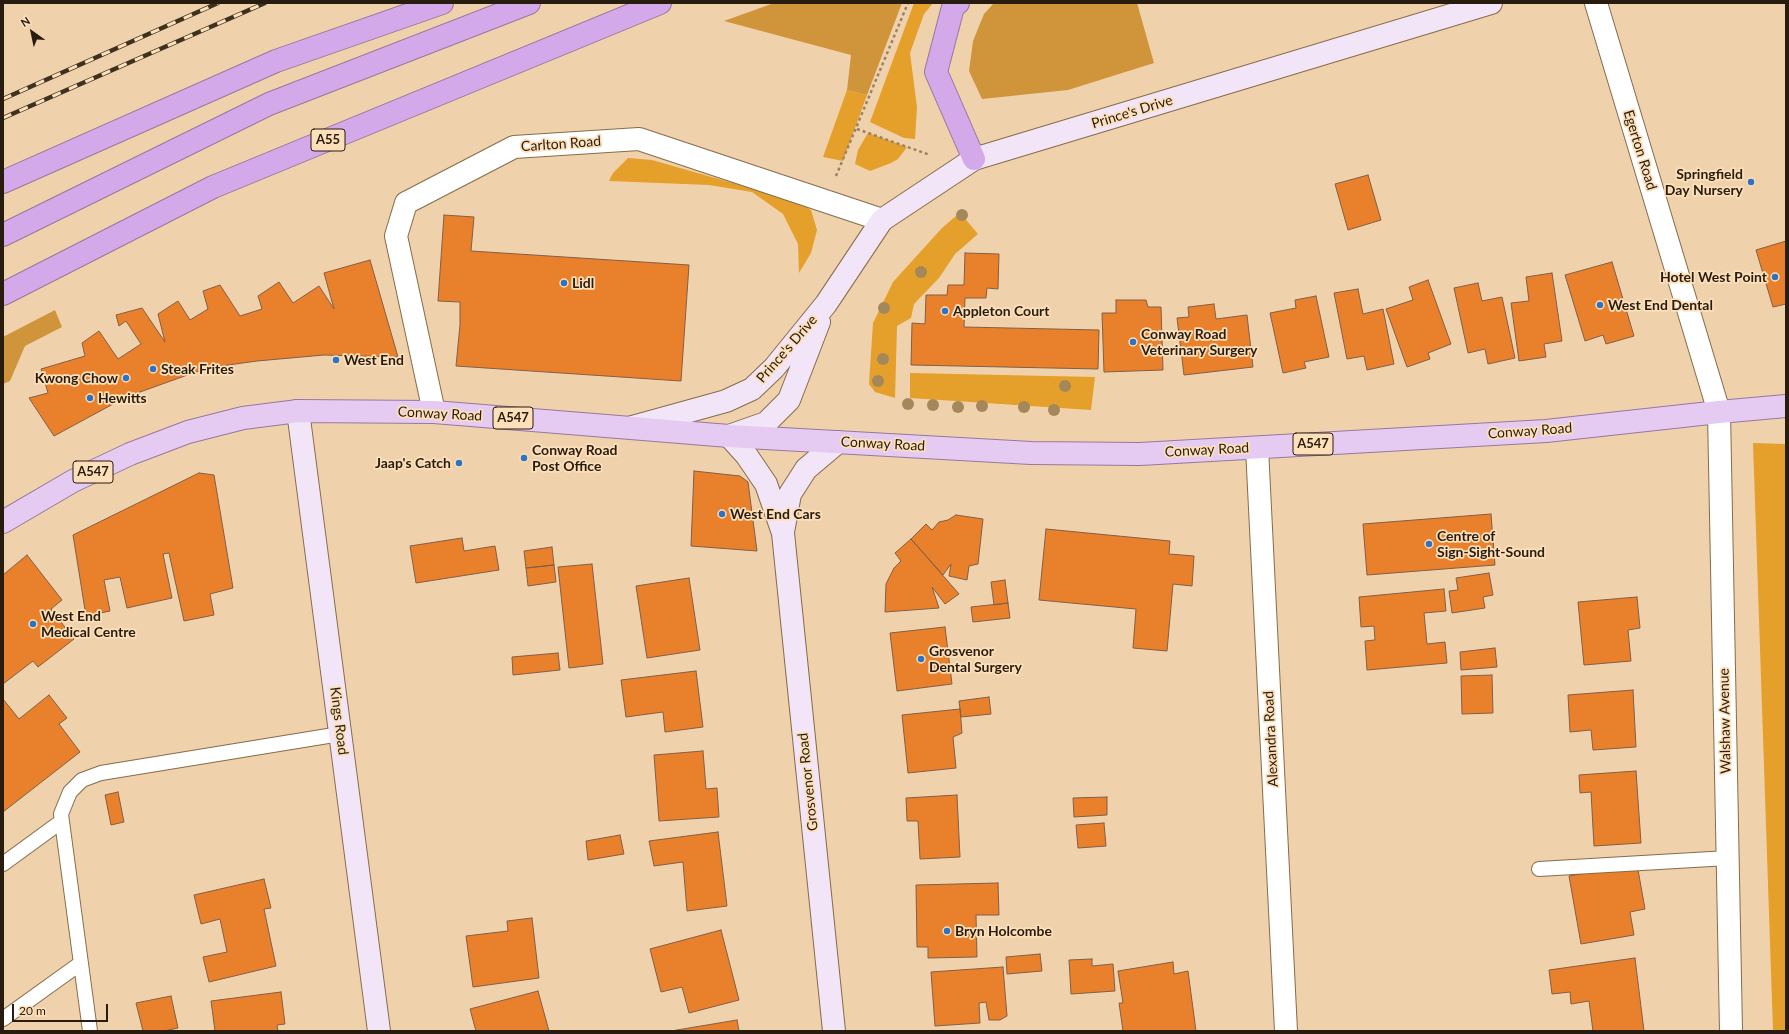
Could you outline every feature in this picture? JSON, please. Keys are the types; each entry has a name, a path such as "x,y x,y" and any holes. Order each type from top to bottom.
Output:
{"highway":[{"path":"3,182 276,61 442,3"},
{"path":"3,235 270,104 529,3"},
{"name":"A55","path":"3,294 213,187 660,3"},
{"path":"958,3 954,7 936,72 968,163"}],"main road":[{"name":"Prince's Drive","path":"632,427 726,402 752,389 774,368 826,304 882,220 968,163 1491,3"},
{"name":"Prince's Drive","path":"728,436 766,423 789,400 826,304"},
{"name":"Conway Road","path":"3,522 73,481 138,451 188,432 243,418 298,411 434,412 728,436 1031,453 1140,454 1546,431 1786,406"},
{"name":"Kings Road","path":"298,411 379,1031"},
{"name":"Grosvenor Road","path":"728,436 747,456 766,484 783,533 834,1031"},
{"name":"Grosvenor Road","path":"783,533 790,494 806,470 838,442"}],"street":[{"name":"Egerton Road","path":"1596,3 1718,412"},
{"name":"Carlton Road","path":"434,412 396,236 406,203 514,147 639,139 882,220"},
{"name":"Walshaw Avenue","path":"1718,412 1731,1031"},
{"name":"Alexandra Road","path":"1257,448 1286,1031"}],"lane":[{"path":"90,1031 61,814 70,792 82,780 101,773 340,734"},
{"path":"3,864 62,820"},
{"path":"1539,869 1728,858"},
{"path":"3,1019 81,963"}],"path":[{"path":"826,201 908,3"},
{"path":"857,129 968,163"}],"shaded area":[{"path":"774,3 902,3 867,95 847,90 851,55 724,21"},
{"path":"914,3 933,3 924,14 910,53 917,107 915,139 904,138 870,122"},
{"path":"994,3 1137,3 1154,63 1068,90 982,99 969,71 973,41 984,14"},
{"path":"847,90 867,95 843,161 823,157"},
{"path":"868,133 907,147 898,159 870,171 855,164 858,150"},
{"path":"628,158 652,160 796,201 811,210 817,230 811,253 799,273 798,244 783,214 752,192 709,185 609,181 613,173"},
{"path":"957,215 962,215 978,234 955,254 939,278 914,304 911,318 897,326 895,398 875,392 869,384 873,323 893,282 942,228"},
{"path":"55,310 62,327 25,346 10,381 3,384 3,337"},
{"path":"910,373 1095,377 1091,410 910,398"},
{"path":"1753,443 1786,444 1786,1031 1773,1031"}],"building":[{"path":"1368,175 1381,220 1348,230 1335,184"},
{"name":"Lidl","path":"444,215 474,217 471,251 689,265 681,381 456,366 460,325 460,302 438,301"},
{"name":"Hotel West Point","path":"1786,241 1786,304 1773,307 1756,250"},
{"name":"Appleton Court","path":"965,253 999,254 998,289 987,288 986,298 965,298 964,327 1099,330 1098,369 911,365 912,323 925,324 926,295 947,295 948,285 964,285"},
{"path":"370,260 398,357 324,355 257,361 207,368 126,397 54,436 29,398 48,393 41,369 85,356 82,343 99,331 118,359 141,344 126,321 119,326 116,315 142,308 165,342 158,314 178,301 190,320 208,309 203,291 220,285 240,316 262,309 258,296 279,282 293,303 319,286 334,309 324,273"},
{"name":"West End Dental","path":"1612,262 1634,336 1606,344 1603,335 1585,341 1565,275"},
{"path":"1552,273 1562,341 1544,344 1546,357 1519,361 1511,303 1529,301 1526,277"},
{"path":"1428,280 1451,344 1428,353 1430,359 1407,367 1386,309 1413,300 1409,287"},
{"path":"1478,283 1482,301 1502,297 1515,358 1488,364 1485,349 1468,353 1454,288"},
{"path":"1358,289 1363,314 1383,309 1394,364 1367,370 1364,356 1347,359 1334,293"},
{"path":"1316,296 1329,357 1304,362 1306,368 1283,373 1270,313 1296,308 1295,300"},
{"name":"Conway Road Veterinary Surgery","path":"1116,300 1146,300 1148,307 1161,307 1163,370 1104,372 1102,313 1116,313"},
{"path":"1214,304 1216,319 1247,315 1253,367 1184,375 1177,318 1189,317 1188,307"},
{"name":"West End Cars","path":"694,471 740,476 748,482 757,551 691,546"},
{"path":"199,473 214,475 233,588 210,594 214,615 184,621 169,553 163,554 172,598 127,608 120,577 104,580 110,611 86,616 73,535"},
{"name":"Centre of Sign-Sight-Sound","path":"1491,514 1495,565 1367,575 1363,524"},
{"path":"956,515 983,519 978,564 969,566 967,580 949,576 951,564 943,575 911,539 926,524 932,530 939,522 948,520"},
{"path":"1046,529 1170,541 1169,554 1194,556 1192,586 1173,584 1167,651 1133,648 1136,609 1039,600"},
{"path":"462,538 464,551 495,546 499,570 416,583 410,546"},
{"path":"911,539 959,594 945,604 932,587 939,608 885,612 886,584 894,568 901,561 895,553"},
{"path":"552,547 554,565 526,568 524,551"},
{"name":"West End Medical Centre","path":"27,555 62,600 51,609 74,639 38,667 33,661 3,684 3,575"},
{"path":"592,564 603,664 569,668 558,567"},
{"path":"554,565 556,582 528,586 526,568"},
{"path":"1489,573 1493,595 1483,597 1485,608 1452,613 1449,591 1458,590 1456,578"},
{"path":"689,578 700,650 647,658 636,586"},
{"path":"1005,580 1008,603 994,605 991,582"},
{"path":"1444,589 1446,611 1424,613 1427,644 1445,642 1447,663 1367,670 1365,641 1375,640 1374,626 1361,627 1359,597"},
{"path":"1637,597 1640,628 1628,630 1631,661 1584,665 1578,602"},
{"path":"1008,603 1010,618 973,622 971,607"},
{"name":"Grosvenor Dental Surgery","path":"945,627 952,684 897,691 890,633"},
{"path":"1495,648 1497,667 1461,670 1460,652"},
{"path":"558,653 560,670 513,675 512,657"},
{"path":"696,671 703,727 665,732 663,712 626,717 621,680"},
{"path":"1492,675 1493,713 1462,714 1461,676"},
{"path":"1633,690 1636,747 1593,750 1591,730 1570,732 1568,695"},
{"path":"49,695 67,718 59,724 80,752 3,812 3,699 19,719"},
{"path":"989,697 991,714 961,717 959,701"},
{"path":"960,709 962,733 953,737 956,768 908,773 902,715"},
{"path":"703,751 706,789 717,788 719,817 659,821 654,755"},
{"path":"1636,771 1641,843 1594,846 1591,792 1580,793 1579,775"},
{"path":"118,792 124,822 111,825 105,795"},
{"path":"957,795 960,857 920,859 918,821 907,821 906,798"},
{"path":"1107,797 1107,815 1074,817 1073,798"},
{"path":"1104,823 1106,846 1078,848 1076,825"},
{"path":"718,832 727,906 687,911 683,862 654,866 649,841"},
{"path":"620,835 624,854 588,860 586,841"},
{"path":"1637,864 1645,909 1630,912 1634,935 1581,944 1569,876"},
{"path":"264,879 271,908 264,909 276,966 209,982 203,957 227,952 220,919 201,924 194,895"},
{"name":"Bryn Holcombe","path":"998,883 999,915 976,915 977,957 928,958 928,947 917,947 916,885"},
{"path":"532,918 539,978 473,987 466,936 508,931 507,921"},
{"path":"721,930 739,1000 689,1013 682,987 661,992 650,949"},
{"path":"1040,954 1042,971 1007,974 1006,957"},
{"path":"1635,958 1644,1031 1593,1031 1589,1001 1571,1004 1570,992 1552,994 1549,970"},
{"path":"1092,959 1092,966 1113,964 1115,991 1071,994 1069,960"},
{"path":"1173,962 1174,974 1188,971 1196,1031 1123,1031 1119,1003 1123,1003 1118,971"},
{"path":"1003,967 1007,1016 1000,1020 989,1020 986,1002 979,1003 980,1023 935,1026 931,972"},
{"path":"538,991 549,1031 476,1031 470,1009"},
{"path":"281,992 285,1024 277,1025 278,1031 215,1031 211,1001"},
{"path":"171,996 178,1028 164,1031 143,1031 136,1003"},
{"path":"737,1020 739,1031 671,1031"}],"railway":[{"path":"3,99 218,3"},
{"path":"3,118 265,3"}],"place":[{"name":"Springfield Day Nursery","path":"1751,182"},
{"name":"Hotel West Point","path":"1775,277"},
{"name":"Lidl","path":"564,283"},
{"name":"West End Dental","path":"1600,305"},
{"name":"Appleton Court","path":"945,311"},
{"name":"Conway Road Veterinary Surgery","path":"1133,342"},
{"name":"West End","path":"336,360"},
{"name":"Steak Frites","path":"153,369"},
{"name":"Kwong Chow","path":"126,378"},
{"name":"Hewitts","path":"90,398"},
{"name":"Conway Road Post Office","path":"524,458"},
{"name":"Jaap's Catch","path":"459,463"},
{"name":"West End Cars","path":"722,514"},
{"name":"Centre of Sign-Sight-Sound","path":"1429,544"},
{"name":"West End Medical Centre","path":"33,624"},
{"name":"Grosvenor Dental Surgery","path":"921,659"},
{"name":"Bryn Holcombe","path":"947,931"}]}
